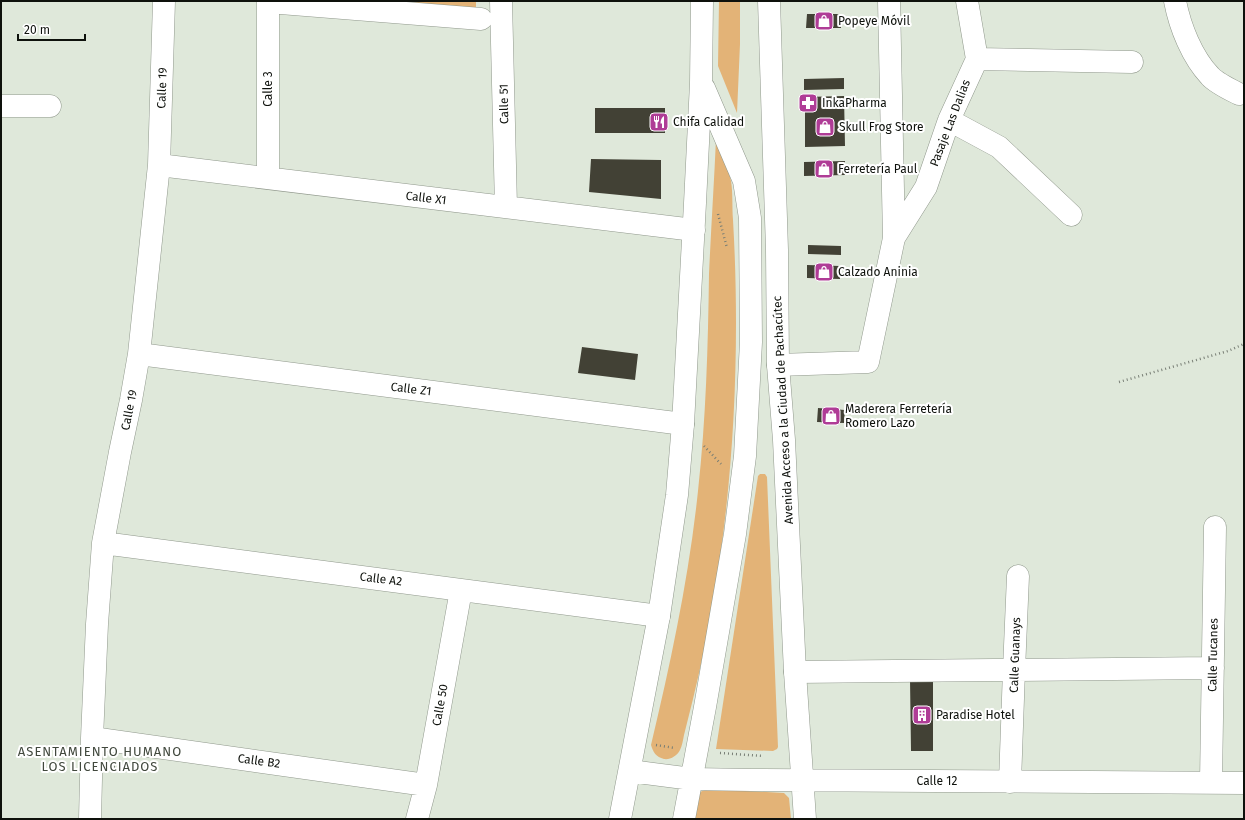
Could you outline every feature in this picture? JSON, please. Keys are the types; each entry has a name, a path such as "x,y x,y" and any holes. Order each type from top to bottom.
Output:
{"street":[{"name":"Calle 19","path":"90,819 97,624 104,543 139,354 159,165 164,1"},
{"name":"Calle 51","path":"501,1 506,208"},
{"path":"620,819 659,616 677,495 683,424 702,83 702,1"},
{"name":"Avenida Acceso a la Ciudad de Pachacútec","path":"770,1 777,250 778,365 784,440 805,819"},
{"path":"778,365 868,362 894,238 889,1"},
{"path":"967,1 977,59 1132,62"},
{"path":"1175,1 1176,9 1190,48 1210,78 1239,94"},
{"path":"268,2 481,19"},
{"name":"Calle 3","path":"268,2 268,178"},
{"name":"Pasaje Las Dalias","path":"894,238 926,187 949,120 977,59"},
{"path":"684,819 735,534 745,456 751,342 750,218 744,181 702,83"},
{"path":"1,106 50,106"},
{"path":"949,120 999,147 1071,215"},
{"name":"Calle X1","path":"159,165 694,230"},
{"name":"Calle Z1","path":"139,354 683,424"},
{"name":"Calle Tucanes","path":"1211,782 1215,527"},
{"name":"Calle A2","path":"104,543 659,616"},
{"name":"Calle Guanays","path":"1010,782 1018,576"},
{"name":"Calle 50","path":"417,819 426,785 461,590"},
{"path":"796,672 1213,668"},
{"name":"Calle B2","path":"92,738 426,785"},
{"name":"Calle 12","path":"630,771 692,779 802,781 1244,782"}],"path":[{"path":"1119,382 1228,351 1244,344"}],"shaded area":[{"path":"393,1 476,1 476,9"},
{"path":"719,1 740,1 737,113 718,66"},
{"path":"716,139 720,139 731,181 732,195 736,323 734,418 726,512 720,559 703,653 681,748 673,757 664,759 655,754 651,745 679,619 690,555 698,491 706,383 709,274"},
{"path":"760,474 765,474 767,477 778,747 773,751 716,749 758,476"},
{"path":"707,789 784,793 789,798 791,819 692,819 700,792"}],"building":[{"name":"Popeye Móvil","path":"807,14 841,14 841,28 806,28"},
{"path":"844,78 844,89 804,90 804,79"},
{"path":"844,96 845,146 805,147 805,97"},
{"path":"595,108 665,108 665,133 595,133"},
{"path":"591,159 661,160 661,199 589,192"},
{"name":"Ferretería Paul","path":"845,161 845,175 804,176 804,162"},
{"path":"808,245 841,246 841,255 808,254"},
{"name":"Calzado Aninia","path":"807,265 840,266 840,279 807,278"},
{"path":"582,347 638,354 635,380 578,373"},
{"name":"Maderera Ferretería Romero Lazo","path":"818,408 845,410 844,423 817,422"},
{"name":"Paradise Hotel","path":"910,679 933,679 933,751 911,751"}],"place":[{"name":"Popeye Móvil","path":"824,21"},
{"name":"InkaPharma","path":"808,103"},
{"name":"Chifa Calidad","path":"659,122"},
{"name":"Skull Frog Store","path":"825,127"},
{"name":"Ferretería Paul","path":"824,169"},
{"name":"Calzado Aninia","path":"824,272"},
{"name":"Maderera Ferretería Romero Lazo","path":"831,416"},
{"name":"Paradise Hotel","path":"922,715"}],"district":[{"name":"ASENTAMIENTO HUMANO LOS LICENCIADOS","path":"100,758"}]}
